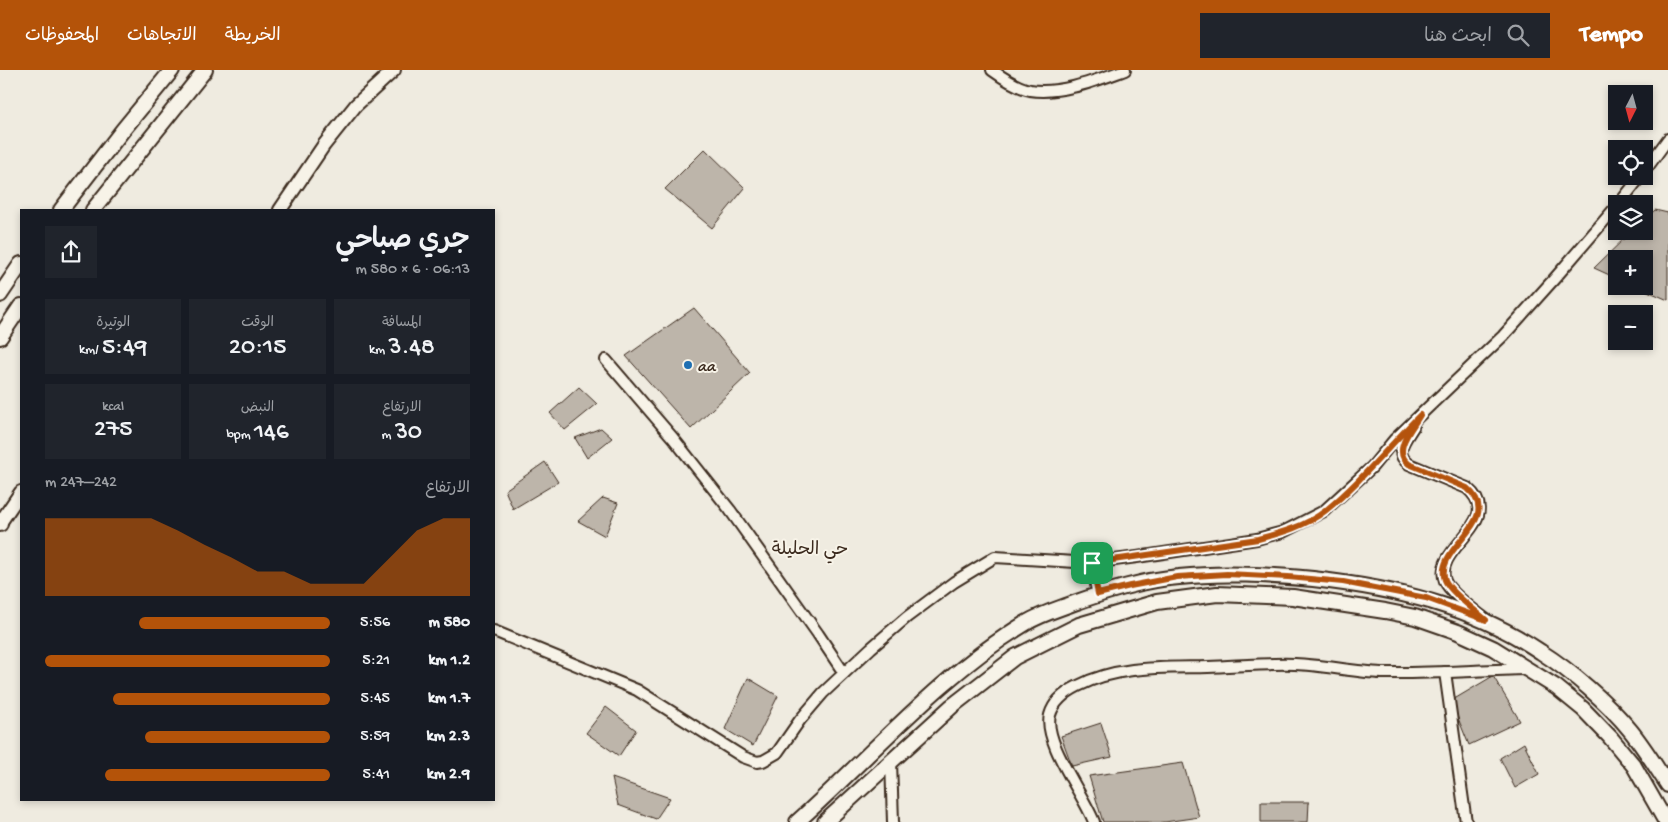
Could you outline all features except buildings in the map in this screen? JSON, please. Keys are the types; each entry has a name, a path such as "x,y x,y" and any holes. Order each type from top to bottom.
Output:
{"main road":[{"path":"62,209 172,70"},
{"path":"94,209 205,70"},
{"path":"0,295 20,265"},
{"path":"0,337 20,307"},
{"path":"797,822 848,776 936,691 996,644 1028,622 1098,594 1130,586 1177,577 1227,574 1343,582 1426,598 1486,620 1542,652 1605,703 1630,730 1668,785"},
{"path":"825,822 952,706 1015,657 1079,625 1165,601 1217,594 1293,597 1385,611 1415,617 1458,632 1494,648 1556,687 1583,708 1634,766 1666,822"}],"street":[{"path":"281,209 324,145 356,105 394,70"},
{"path":"992,70 1014,84 1028,90 1041,91 1088,83 1125,70"},
{"path":"1653,160 1668,139"},
{"path":"1626,195 1634,185"},
{"path":"495,631 637,690 743,758 757,762 762,761 777,753 823,693 907,617 954,582 995,557 1092,563 1258,539 1283,532 1306,522 1324,511 1372,467 1420,415 1503,336 1608,216"},
{"path":"606,360 673,438 730,510 813,626 844,673"},
{"path":"1420,415 1401,446 1400,454 1403,460 1409,464 1467,488 1474,493 1478,501 1479,510 1477,518 1447,561 1444,570 1445,580 1451,589 1486,620"},
{"path":"0,523 20,493"},
{"path":"1092,563 1098,594"},
{"path":"1094,822 1052,740 1049,722 1054,706 1060,698 1070,690 1099,676 1116,672 1162,667 1262,664 1296,664 1381,672 1527,669"},
{"path":"1445,672 1466,822"},
{"path":"892,761 893,822"}],"place":[{"name":"aa","path":"688,365"}],"district":[{"name":"حي الحليلة","path":"810,548"}],"route":[{"path":"1420,415 1401,446 1400,454 1403,460 1409,464 1467,488 1474,493 1478,501 1479,510 1477,518 1447,561 1444,570 1445,580 1451,589 1486,620 1426,598 1343,582 1288,577 1227,574 1177,577 1098,594 1092,563 1258,539 1283,532 1306,522 1324,511 1372,467 1420,415"}]}
